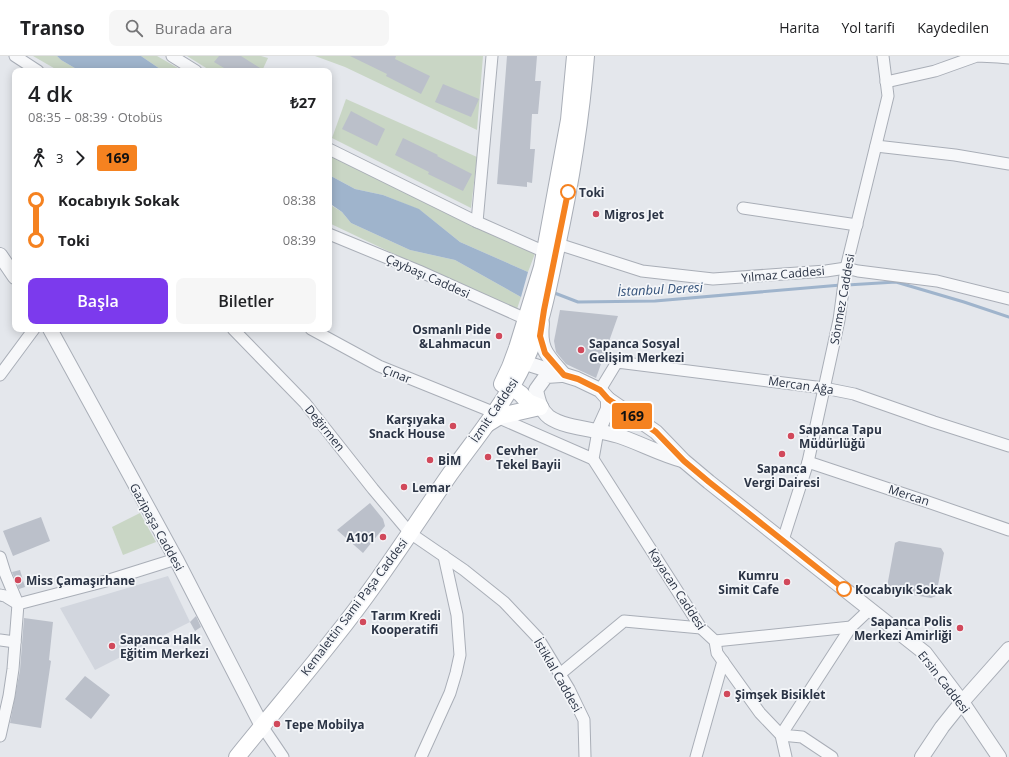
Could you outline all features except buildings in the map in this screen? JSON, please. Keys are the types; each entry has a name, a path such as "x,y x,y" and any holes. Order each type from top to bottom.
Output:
{"main road":[{"name":"İzmit Caddesi","path":"549,258 569,120 575,56"},
{"name":"İzmit Caddesi","path":"465,452 490,417 512,375 533,312 568,192 580,122 586,56"},
{"path":"512,375 521,394 528,402 540,407"},
{"path":"490,417 540,407"},
{"name":"Kemalettin Sami Paşa Caddesi","path":"236,757 334,638 393,559 465,452"}],"street":[{"path":"15,56 33,68"},
{"path":"172,56 191,68"},
{"path":"477,222 492,56"},
{"name":"Sönmez Caddesi","path":"783,540 808,462 839,320 846,272 856,225 888,96 883,56"},
{"path":"886,82 935,71 977,56 998,56 1009,58"},
{"path":"876,146 955,155 1009,164"},
{"name":"Yılmaz Caddesi","path":"332,150 549,258 713,279 826,271 858,271 937,281 1009,300"},
{"path":"743,208 856,225"},
{"name":"Çaybaşı Caddesi","path":"332,235 419,272 533,312"},
{"path":"0,255 12,273"},
{"path":"533,312 545,353 564,375"},
{"path":"0,375 32,332"},
{"name":"Gazipaşa Caddesi","path":"52,332 176,559 262,726"},
{"name":"Değirmen","path":"236,332 305,403 410,533"},
{"name":"Çınar","path":"317,332 379,366 490,417"},
{"name":"Mercan Ağa","path":"604,394 617,362 824,388 854,394 1009,446"},
{"path":"490,417 593,459 598,431 608,409 604,394 578,379 564,375 512,375"},
{"path":"564,375 546,376 536,390 540,407 548,417 568,425 619,436 662,454 684,461"},
{"name":"Ersin Caddesi","path":"604,394 656,432 684,461 925,653 962,702 999,757"},
{"name":"Kayacan Caddesi","path":"593,459 701,628 715,642 717,653 722,661 760,713 781,735"},
{"name":"Mercan","path":"808,462 1009,530"},
{"name":"İstiklal Caddesi","path":"410,533 464,570 504,602 538,638 569,689 584,720 585,757"},
{"path":"422,757 450,693 460,655 457,615 444,556"},
{"path":"0,557 18,604 14,669 0,736"},
{"path":"0,595 6,596 18,604 106,581 176,559"},
{"path":"786,757 781,735 851,627 870,609"},
{"path":"560,674 624,621 701,628"},
{"path":"715,642 851,627"},
{"path":"0,640 15,642"},
{"path":"922,757 942,727 962,702 1009,649"},
{"path":"696,757 722,661"},
{"path":"262,726 283,757"},
{"path":"781,735 802,737 832,757"}],"shaded area":[{"name":"Sapanca Halk Eğitim Merkezi","path":"168,576 190,622 95,670 60,608"}],"green space":[{"path":"33,56 57,56 75,68 54,68"},
{"path":"141,56 157,56 178,68 159,68"},
{"path":"187,56 261,56 268,58 263,68 206,68"},
{"path":"315,56 483,56 477,130 345,67"},
{"path":"346,99 477,157 471,208 332,138"},
{"path":"332,155 536,251 528,272 460,242 420,210 383,195 355,189 332,177"},
{"path":"332,206 342,212 351,223 410,250 455,260 521,297 516,312 332,224"},
{"path":"140,513 156,542 123,555 112,527"}],"water":[{"path":"57,56 141,56 159,68 75,68"},
{"path":"332,177 355,189 383,195 419,209 460,242 528,272 521,297 455,260 410,250 351,223 342,212 332,205"}],"waterway":[{"name":"İstanbul Deresi","path":"847,285 896,282 1009,317"},
{"name":"İstanbul Deresi","path":"552,292 578,302 655,301 841,285"}],"bus line":[{"name":"169","path":"568,192 540,336 545,353 564,375 578,379 600,390 608,399 656,432 684,461 709,482 844,589"}],"place":[{"name":"Toki","path":"568,192"},
{"name":"Migros Jet","path":"596,214"},
{"name":"Osmanlı Pide &Lahmacun","path":"499,336"},
{"name":"Sapanca Sosyal Gelişim Merkezi","path":"581,350"},
{"name":"Karşıyaka Snack House","path":"453,426"},
{"name":"Sapanca Tapu Müdürlüğü","path":"791,436"},
{"name":"Sapanca Vergi Dairesi","path":"782,454"},
{"name":"Cevher Tekel Bayii","path":"488,457"},
{"name":"BİM","path":"430,460"},
{"name":"Lemar","path":"404,487"},
{"name":"A101","path":"383,537"},
{"name":"Miss Çamaşırhane","path":"18,580"},
{"name":"Kumru Simit Cafe","path":"787,582"},
{"name":"Kocabıyık Sokak","path":"844,589"},
{"name":"Tarım Kredi Kooperatifi","path":"363,622"},
{"name":"Sapanca Polis Merkezi Amirliği","path":"960,628"},
{"name":"Sapanca Halk Eğitim Merkezi","path":"112,646"},
{"name":"Şimşek Bisiklet","path":"727,694"},
{"name":"Tepe Mobilya","path":"277,724"}]}
